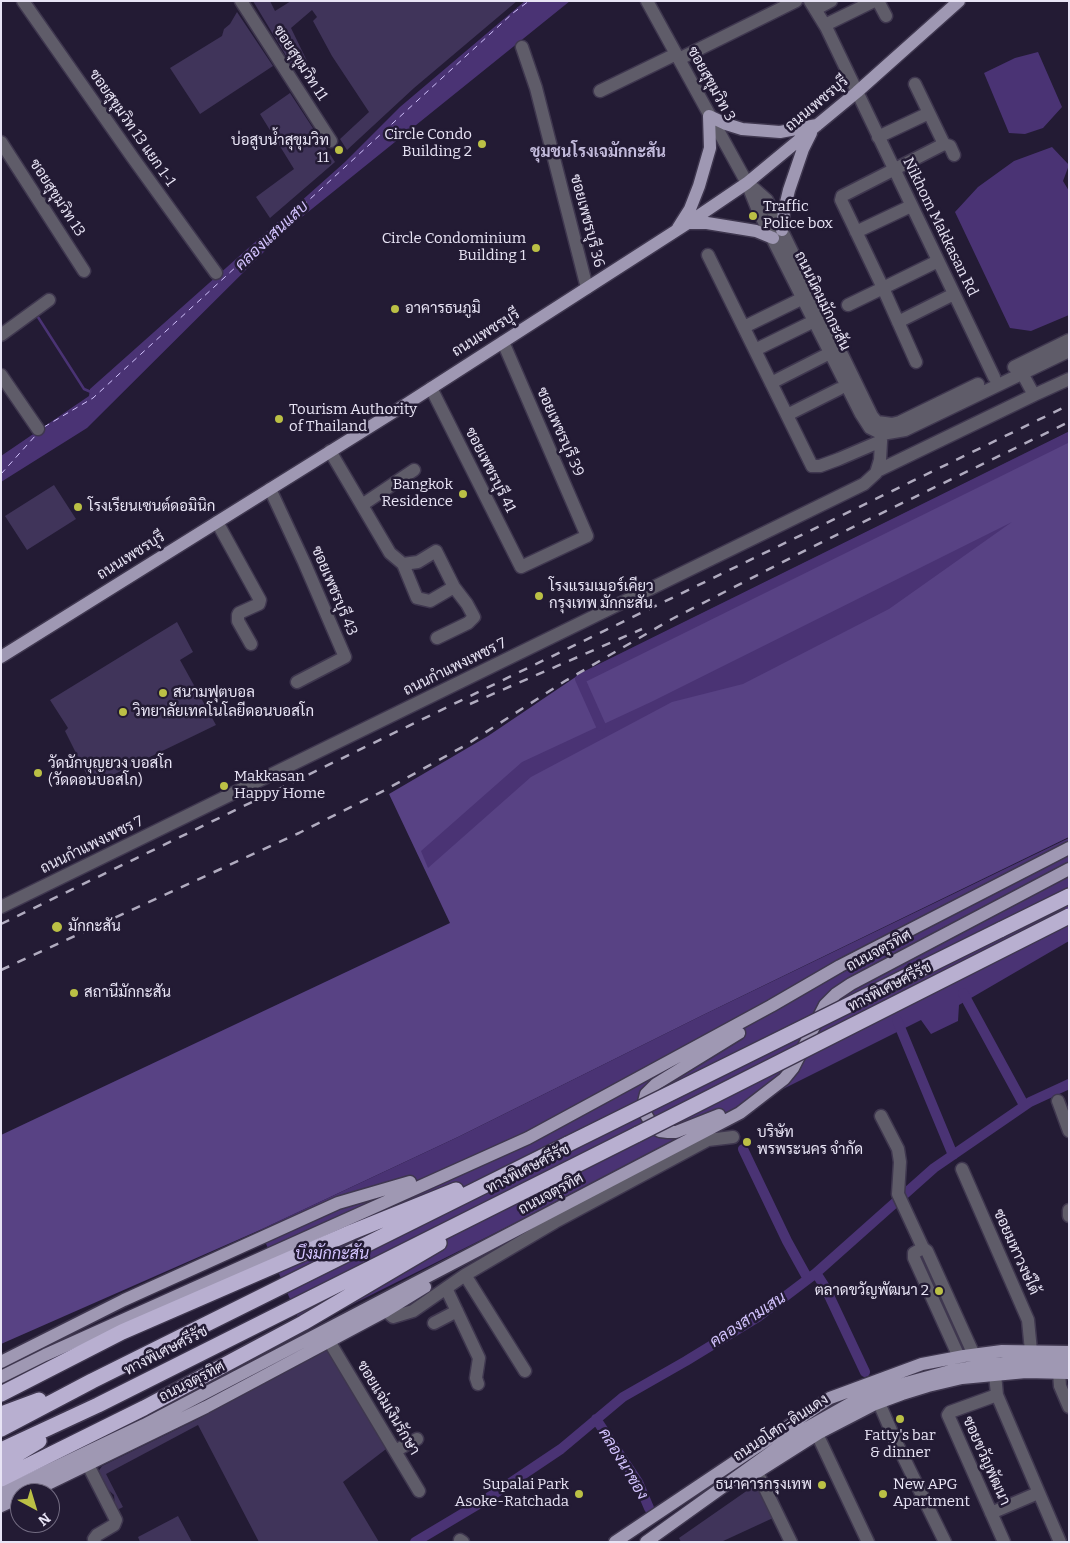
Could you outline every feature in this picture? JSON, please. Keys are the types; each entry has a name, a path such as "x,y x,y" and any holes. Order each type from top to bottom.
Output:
{"highway":[{"name":"ทางพิเศษศรีรัช","path":"1,1429 92,1381 1069,896"},
{"name":"ทางพิเศษศรีรัช","path":"1,1450 98,1405 1069,916"},
{"path":"1,1394 122,1332 352,1232 568,1144"},
{"path":"1,1479 144,1408 311,1318 528,1189"},
{"path":"1,1414 92,1381"},
{"path":"1,1464 98,1405"}],"main road":[{"name":"ถนนเพชรบุรี","path":"2,657 431,388 688,224 747,183 857,92 959,1"},
{"path":"677,230 690,209 710,148 709,116 742,129 780,132 816,126"},
{"path":"688,224 707,223 778,234 803,149 816,126"},
{"name":"ถนนจตุรทิศ","path":"1,1377 45,1355 453,1170 528,1138 771,1006 840,966 1069,848"},
{"name":"ถนนจตุรทิศ","path":"1,1493 144,1425 740,1113 784,1079 793,1068 825,1005 836,994 850,984 1069,869"},
{"path":"750,1105 730,1110 676,1132 668,1132 660,1131 653,1127 645,1113 644,1102 646,1094 656,1084 743,1030 771,1006"},
{"path":"1,1362 124,1300 338,1203 453,1170"},
{"path":"50,1483 206,1407 386,1311 406,1300 477,1252"},
{"name":"ถนนอโศก-ดินแดง","path":"615,1542 830,1398 874,1380 922,1364 974,1354 1002,1351 1069,1352"},
{"name":"ถนนอโศก-ดินแดง","path":"646,1542 806,1428 853,1402 906,1383 950,1371 985,1365 1017,1362 1066,1370"},
{"name":"ถนนอโศก-ดินแดง","path":"658,1542 757,1472 817,1434 845,1418 879,1403 928,1386 962,1378 1066,1370"},
{"name":"ถนนอโศก-ดินแดง","path":"628,1542 690,1492"}],"street":[{"name":"ซอยสุขุมวิท 13 แยก 1-1","path":"23,1 132,158 216,273"},
{"name":"ซอยสุขุมวิท 11","path":"242,1 331,141"},
{"name":"ซอยสุขุมวิท 3","path":"647,1 747,183"},
{"path":"600,92 796,1"},
{"path":"813,5 831,1"},
{"path":"825,26 874,1"},
{"path":"878,1 886,16"},
{"name":"Nikhom Makkasan Rd","path":"813,5 825,26 994,377"},
{"name":"ซอยเพชรบุรี 36","path":"522,47 536,88 587,288"},
{"path":"915,84 944,144"},
{"path":"878,137 929,113"},
{"name":"ซอยสุขุมวิท 13","path":"1,142 84,271"},
{"path":"916,362 841,200 842,196 944,144 950,146 954,155"},
{"name":"ถนนนิคมมักกะสัน","path":"747,183 767,200 778,234 862,414 870,428 882,433"},
{"path":"856,232 911,206"},
{"path":"708,255 812,466 826,464 900,422 1069,340"},
{"path":"848,305 938,261"},
{"path":"898,322 954,294"},
{"path":"1,335 50,300"},
{"path":"744,326 797,301"},
{"path":"755,350 808,324"},
{"name":"ซอยเพชรบุรี 39","path":"503,342 587,536 521,567"},
{"path":"882,433 906,430 1022,372 1069,351"},
{"path":"771,383 824,356"},
{"path":"1022,372 1034,396"},
{"path":"1,375 38,429"},
{"name":"ถนนกำแพงเพชร 7","path":"1,908 864,484 877,471 1069,379"},
{"name":"ซอยเพชรบุรี 41","path":"431,388 521,567"},
{"path":"787,414 839,390"},
{"path":"877,471 882,433"},
{"path":"330,451 390,553 403,564 417,598 430,601 454,587"},
{"path":"362,505 414,470"},
{"name":"ซอยเพชรบุรี 43","path":"270,489 345,657 297,682"},
{"path":"217,522 260,600 259,604 238,616 238,621 251,644"},
{"path":"403,564 418,562 436,551 454,587 474,617 468,623 437,638"},
{"path":"1058,1102 1069,1131"},
{"path":"882,1116 898,1149 900,1162 898,1194 923,1248 927,1251 974,1354"},
{"path":"386,1311 393,1316 413,1311 465,1275 554,1222 708,1140 733,1137"},
{"name":"ซอยมหาวงษ์ใต้","path":"962,1169 1028,1320 1031,1351"},
{"path":"1069,1210 1069,1216"},
{"path":"923,1248 914,1252 914,1258 959,1357"},
{"path":"465,1275 525,1371"},
{"path":"446,1288 479,1358 476,1378 478,1384"},
{"path":"434,1323 457,1311"},
{"name":"ซอยแจ่มเงินรักษา","path":"329,1341 419,1491"},
{"path":"1066,1370 1060,1386 1069,1407"},
{"path":"995,1374 997,1395 1060,1542"},
{"name":"ซอยขวัญพัฒนา","path":"997,1395 950,1412 948,1415 1004,1542"},
{"path":"879,1403 945,1542"},
{"path":"817,1434 868,1542"},
{"path":"395,1451 417,1439"},
{"path":"88,1465 116,1520 114,1525 97,1535 94,1539 95,1542"},
{"path":"757,1472 791,1542"},
{"path":"991,1513 1038,1493"}],"shaded area":[{"path":"253,1 270,1 275,11 291,1 517,1 414,88 347,150 340,139 369,112 332,56 313,21 317,17 312,10 291,28 307,61 294,69"},
{"path":"237,12 273,66 200,114 170,68 222,36 224,29 230,24"},
{"path":"290,93 335,162 270,218 256,197 294,169 260,114"},
{"path":"1069,432 1069,837 703,1015 458,1137 260,1230 1,1344 1,1135 450,923 389,794 488,736 580,674"},
{"path":"54,485 76,519 27,550 5,516"},
{"name":"สนามฟุตบอล","path":"177,622 193,652 180,660 216,725 92,785 65,731 68,728 50,700"},
{"path":"329,1349 390,1446 343,1482 379,1542 259,1542 198,1425 106,1474 123,1507 117,1510 114,1495 103,1485 98,1472 102,1466 196,1420"},
{"path":"758,1483 773,1518 721,1542 681,1542 679,1538"},
{"path":"178,1516 192,1542 140,1542 138,1537"}],"water":[{"name":"คลองแสนแสบ","path":"525,1 570,1 287,229 87,428 1,482 1,456 89,396 90,389 345,162 400,107"},
{"path":"1038,52 1062,107 1043,128 1025,134 1009,133 984,73 1015,58"},
{"path":"1052,147 1069,165 1063,181 1069,191 1069,315 1031,331 1010,328 955,212 978,187 1014,161"},
{"path":"1012,522 889,609 743,684 672,702 531,777 428,868 421,851 522,762 651,702"},
{"name":"บึงมักกะสัน","path":"1069,838 1069,941 959,1005 958,1021 931,1034 921,1020 303,1329 260,1230 458,1137 703,1015"}],"waterway":[{"path":"36,314 84,389 91,392"},
{"path":"601,726 580,679 1069,437"},
{"path":"963,993 1024,1105"},
{"path":"897,1020 953,1155"},
{"name":"คลองสามเสน","path":"415,1542 482,1502 561,1449 623,1397 758,1317 816,1273 934,1168 1030,1102 1069,1084"},
{"path":"743,1149 787,1241 808,1279"},
{"path":"816,1273 825,1287 865,1372"},
{"name":"คลองนาซอง","path":"596,1419 638,1482 649,1508"}],"ferry route":[{"path":"44,427 93,398 513,13 529,1"},
{"path":"1,474 36,435"}],"railway":[{"path":"1,924 1069,405"},
{"path":"1,970 299,833 385,790 466,745 565,681 672,619 812,547 1069,422"},
{"path":"470,704 642,629"}],"place":[{"name":"Circle Condo Building 2","path":"482,144"},
{"name":"บ่อสูบน้ำสุขุมวิท 11","path":"339,150"},
{"name":"Traffic Police box","path":"753,216"},
{"name":"Circle Condominium Building 1","path":"536,248"},
{"name":"อาคารธนภูมิ","path":"395,309"},
{"name":"Tourism Authority of Thailand","path":"279,419"},
{"name":"Bangkok Residence","path":"463,494"},
{"name":"โรงเรียนเซนต์ดอมินิก","path":"78,507"},
{"name":"โรงแรมเมอร์เคียว กรุงเทพ มักกะสัน","path":"539,596"},
{"name":"สนามฟุตบอล","path":"163,693"},
{"name":"วิทยาลัยเทคโนโลยีดอนบอสโก","path":"123,712"},
{"name":"วัดนักบุญยวง บอสโก (วัดดอนบอสโก)","path":"38,773"},
{"name":"Makkasan Happy Home","path":"224,786"},
{"name":"มักกะสัน","path":"57,927"},
{"name":"สถานีมักกะสัน","path":"74,993"},
{"name":"บริษัท พรพระนคร จำกัด","path":"747,1142"},
{"name":"ตลาดขวัญพัฒนา 2","path":"939,1291"},
{"name":"Fatty's bar & dinner","path":"900,1419"},
{"name":"ธนาคารกรุงเทพ","path":"822,1485"},
{"name":"Supalai Park Asoke-Ratchada","path":"579,1494"},
{"name":"New APG Apartment","path":"883,1494"}],"district":[{"name":"ชุมชนโรงเจมักกะสัน","path":"598,153"}]}
